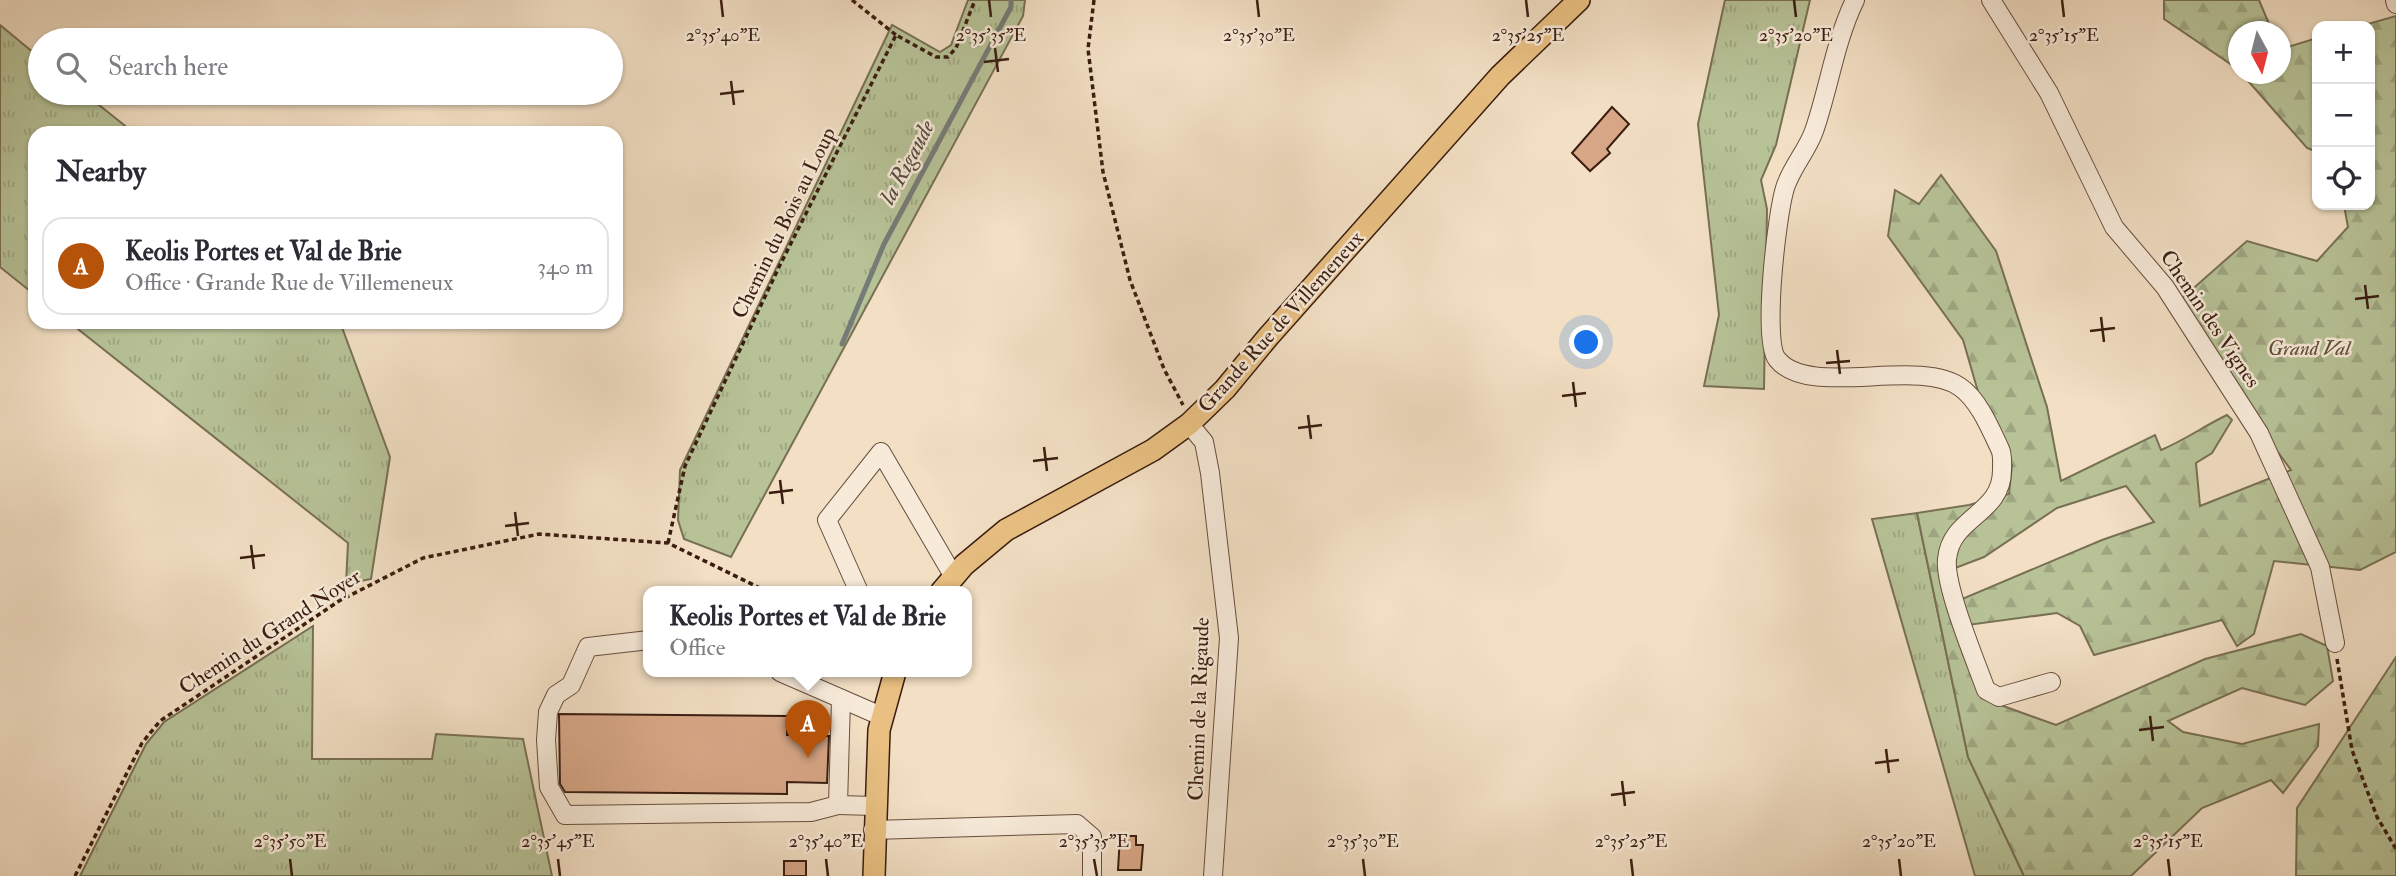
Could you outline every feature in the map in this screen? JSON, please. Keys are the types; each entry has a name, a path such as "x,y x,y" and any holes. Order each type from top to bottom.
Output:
{"main road":[{"name":"Grande Rue de Villemeneux","path":"947,584 1006,530 1153,450 1189,424 1226,389 1268,337 1500,76 1579,0"},
{"path":"874,876 874,806 881,716 893,677"}],"street":[{"path":"1854,0 1813,133 1786,186 1777,228 1769,341 1777,360 1800,374 1929,376 1960,387 1979,409 2002,453 2002,486 1984,510 1953,536 1947,561 1961,622 1986,690 1999,697 2051,682"},
{"name":"Chemin des Vignes","path":"1991,0 2049,93 2114,227 2165,287 2259,433 2320,567 2335,643"},
{"name":"Chemin de la Rigaude","path":"1189,424 1203,442 1210,473 1229,638 1213,876"},
{"path":"856,586 827,520 881,452 947,584"},
{"path":"643,641 588,647 571,685 556,695 548,712 545,740 549,787 565,815 811,812 838,805 874,806"},
{"path":"791,677 881,716"},
{"path":"838,805 841,699"},
{"path":"873,830 1077,824 1092,837 1092,876"}],"path":[{"path":"852,0 896,35 926,53 948,58 956,48 975,0"},
{"path":"1094,0 1088,49 1103,172 1130,280 1189,424"},
{"name":"Chemin du Bois au Loup","path":"668,543 685,466 779,267 896,35"},
{"name":"Chemin du Grand Noyer","path":"75,876 142,743 160,721 339,601 423,558 539,534 668,543 756,586"},
{"path":"2335,643 2352,750 2378,817 2396,849"}],"green space":[{"path":"968,0 1025,0 1023,16 731,557 684,539 678,520 680,470 892,25 940,52 951,45"},
{"path":"1725,0 1810,0 1776,145 1761,180 1767,209 1764,389 1704,386 1719,315 1698,124"},
{"path":"2164,0 2259,0 2268,21 2228,21 2228,62 2164,19"},
{"name":"Grand Val","path":"2396,16 2396,552 2360,570 2274,561 2254,634 2237,646 2222,620 2094,655 2080,626 2057,613 1968,625 1962,599 2102,540 2154,522 2126,486 2057,508 1984,557 1942,573 1981,698 2056,725 2205,659 2301,634 2327,646 2333,681 2305,705 2242,688 2168,721 2183,732 2242,744 2319,724 2318,746 2283,793 2271,780 2202,808 2131,876 2024,876 1968,757 1917,513 1969,505 2009,494 2012,465 1997,457 1963,340 1888,236 1895,190 1919,204 1941,175 1996,251 2047,407 2061,481 2155,435 2161,450 2227,415 2232,420 2212,453 2196,463 2200,506 2291,470 2232,390 2179,301 2247,241 2317,261 2348,227 2345,210 2375,210 2375,22"},
{"path":"0,25 28,48 28,105 99,105 125,126 28,126 28,289 0,267"},
{"path":"2312,40 2312,150 2307,148 2251,84 2291,84 2291,46"},
{"path":"78,329 343,329 390,457 371,579 346,584 348,543"},
{"path":"1917,513 1968,757 2024,876 1975,876 1872,519"},
{"path":"313,626 312,759 432,759 436,734 523,739 552,876 80,876 146,744 164,722"},
{"path":"2396,657 2396,876 2296,876 2297,808"}],"building":[{"path":"1612,107 1629,124 1607,149 1610,153 1590,171 1572,153"},
{"path":"559,714 787,716 787,735 829,736 827,783 787,782 787,794 565,792 560,784"},
{"path":"1120,836 1136,836 1136,845 1143,845 1141,870 1118,870"},
{"path":"784,861 806,861 806,876 784,876"}],"waterway":[{"name":"la Rigaude","path":"842,344 884,244 1011,7 1011,0"}],"place":[{"name":"Keolis Portes et Val de Brie","path":"808,758"}]}
